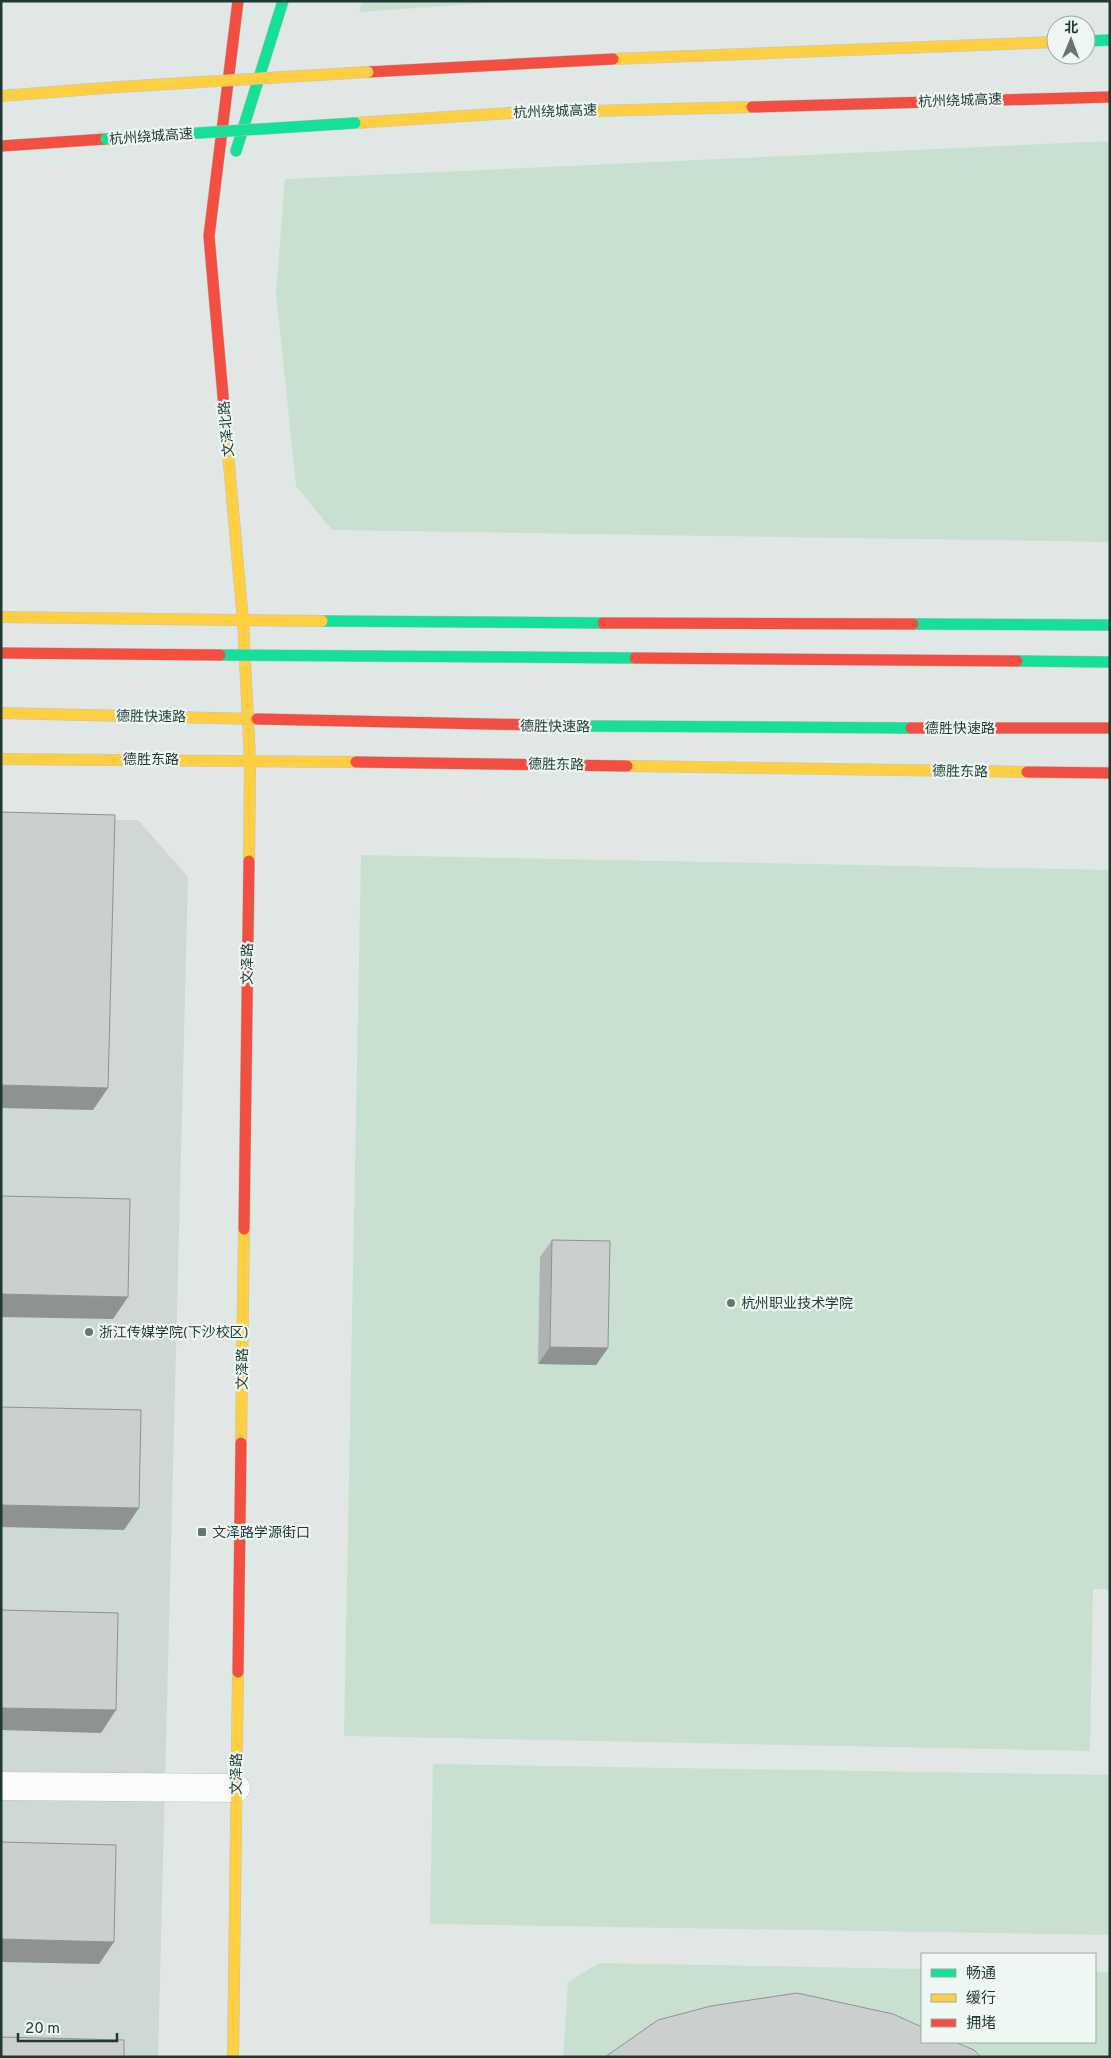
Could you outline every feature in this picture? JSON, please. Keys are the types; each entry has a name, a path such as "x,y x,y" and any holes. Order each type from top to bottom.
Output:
{"main road":[{"name":"文泽北路","path":"238,1 209,236 243,621"},
{"name":"文泽北路","path":"209,236 283,1"},
{"path":"1096,41 1110,40"},
{"path":"1,96 118,87 542,62 1046,42"},
{"name":"杭州绕城高速","path":"1,146 510,112 1110,97"},
{"path":"1,617 243,621 1110,625"},
{"name":"文泽路","path":"232,2057 250,760 243,621"},
{"path":"1,652 1110,662"},
{"name":"德胜快速路","path":"1,713 607,727 1110,728"},
{"name":"德胜东路","path":"1,759 250,760 1110,773"}],"street":[{"path":"1,1786 236,1788"}],"shaded area":[{"name":"浙江传媒学院(下沙校区)","path":"1,820 138,820 188,877 158,2057 1,2057"}],"green space":[{"path":"362,1 516,1 359,12"},
{"path":"1110,141 1110,542 332,530 296,486 276,292 285,179"},
{"name":"杭州职业技术学院","path":"361,855 1110,870 1110,1589 1093,1589 1090,1751 344,1736"},
{"path":"433,1764 1110,1775 1110,1935 430,1924"},
{"path":"599,1963 921,1969 921,2043 1096,2043 1096,1972 1110,1972 1110,2057 563,2057 568,1982"}],"building":[{"path":"1,812 115,815 108,1088 1,1085"},
{"path":"1,1196 130,1199 128,1297 1,1294"},
{"path":"552,1240 610,1241 608,1348 550,1347"},
{"path":"1,1407 141,1410 139,1508 1,1505"},
{"path":"1,1610 118,1613 116,1710 1,1708"},
{"path":"1,1842 116,1845 114,1942 1,1939"},
{"path":"797,1993 893,2014 921,2027 921,2043 957,2043 974,2050 981,2057 605,2057 658,2020 711,2006"},
{"path":"1,2037 124,2040 124,2057 1,2057"}],"traffic: fast":[{"path":"236,151 283,1"},
{"path":"1096,41 1110,40"},
{"path":"106,139 355,123"},
{"path":"322,621 603,623"},
{"path":"913,624 1110,625"},
{"path":"220,655 635,658"},
{"path":"1017,661 1110,662"},
{"path":"585,726 911,728"}],"traffic: slow":[{"path":"613,59 1046,42"},
{"path":"118,87 368,72"},
{"path":"1,96 118,87"},
{"path":"355,123 510,113 752,107"},
{"path":"225,419 243,621"},
{"path":"1,617 322,621"},
{"path":"243,621 250,760 249,861"},
{"path":"1,713 257,719"},
{"path":"1,759 356,762"},
{"path":"627,766 1027,772"},
{"path":"241,1443 244,1229"},
{"path":"233,2057 238,1672"}],"traffic: jam":[{"path":"225,419 209,236 238,1"},
{"path":"368,72 613,59"},
{"path":"752,107 1110,97"},
{"path":"1,146 106,139"},
{"path":"603,623 913,624"},
{"path":"1,653 220,655"},
{"path":"635,658 1017,661"},
{"path":"257,719 585,726"},
{"path":"911,728 1110,728"},
{"path":"356,762 627,766"},
{"path":"1027,772 1110,773"},
{"path":"244,1229 249,861"},
{"path":"238,1672 241,1443"}],"place":[{"name":"杭州职业技术学院","path":"731,1303"},
{"name":"浙江传媒学院(下沙校区)","path":"89,1332"},
{"name":"文泽路学源街口","path":"202,1532"}]}
